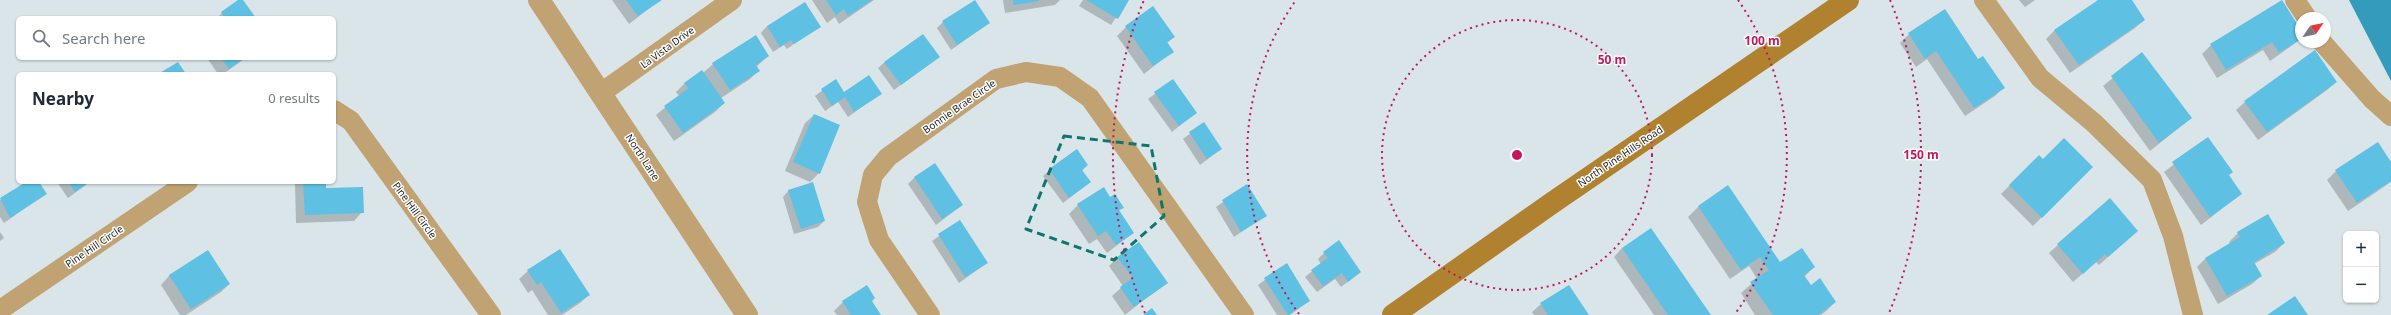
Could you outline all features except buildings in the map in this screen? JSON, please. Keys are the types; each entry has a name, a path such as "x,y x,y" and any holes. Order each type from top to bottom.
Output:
{"main road":[{"name":"North Pine Hills Road","path":"1393,315 1552,202 1848,0"}],"street":[{"name":"North Lane","path":"539,0 747,315"},
{"path":"1984,0 2040,78 2094,123 2152,180 2173,236 2193,315"},
{"path":"2295,0 2303,12"},
{"name":"La Vista Drive","path":"601,93 725,2"},
{"path":"2327,48 2372,99 2391,116"},
{"name":"Bonnie Brae Circle","path":"930,315 879,240 867,202 874,175 888,157 996,79 1026,72 1060,77 1090,98 1244,315"},
{"name":"Pine Hill Circle","path":"336,111 350,121 491,315"},
{"name":"Pine Hill Circle","path":"0,310 185,184"}],"highlighted area":[{"path":"1064,136 1151,146 1164,216 1114,260 1026,229"}],"water":[{"path":"2349,0 2391,0 2391,81"}]}
